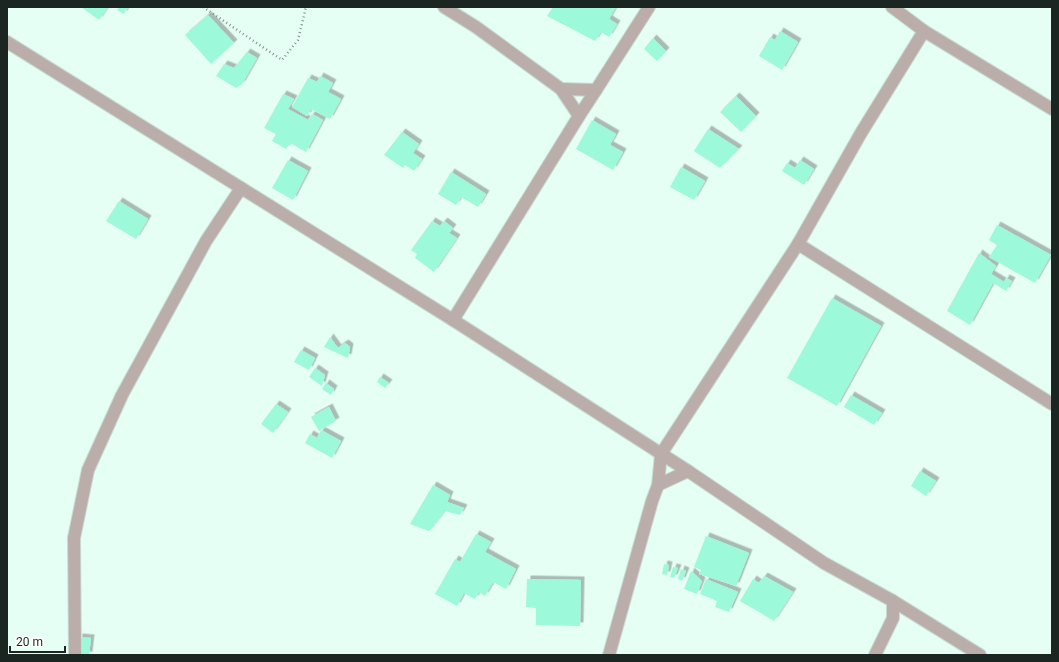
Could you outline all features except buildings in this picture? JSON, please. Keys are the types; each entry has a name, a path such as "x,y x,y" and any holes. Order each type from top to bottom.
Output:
{"street":[{"path":"444,7 476,27 561,89 579,116"},
{"path":"453,320 579,116 649,7"},
{"path":"892,7 924,31 1052,109"},
{"path":"609,655 652,501 658,485 661,454 798,244 861,132 924,31"},
{"path":"7,42 453,320 688,471 824,563 893,601 980,655"},
{"path":"561,89 596,90"},
{"path":"75,655 74,538 88,470 122,395 206,241 241,188"},
{"path":"798,244 1052,404"},
{"path":"658,485 688,471"},
{"path":"875,655 893,618 893,601"}],"path":[{"path":"203,7 282,60 298,40 306,7"}]}
